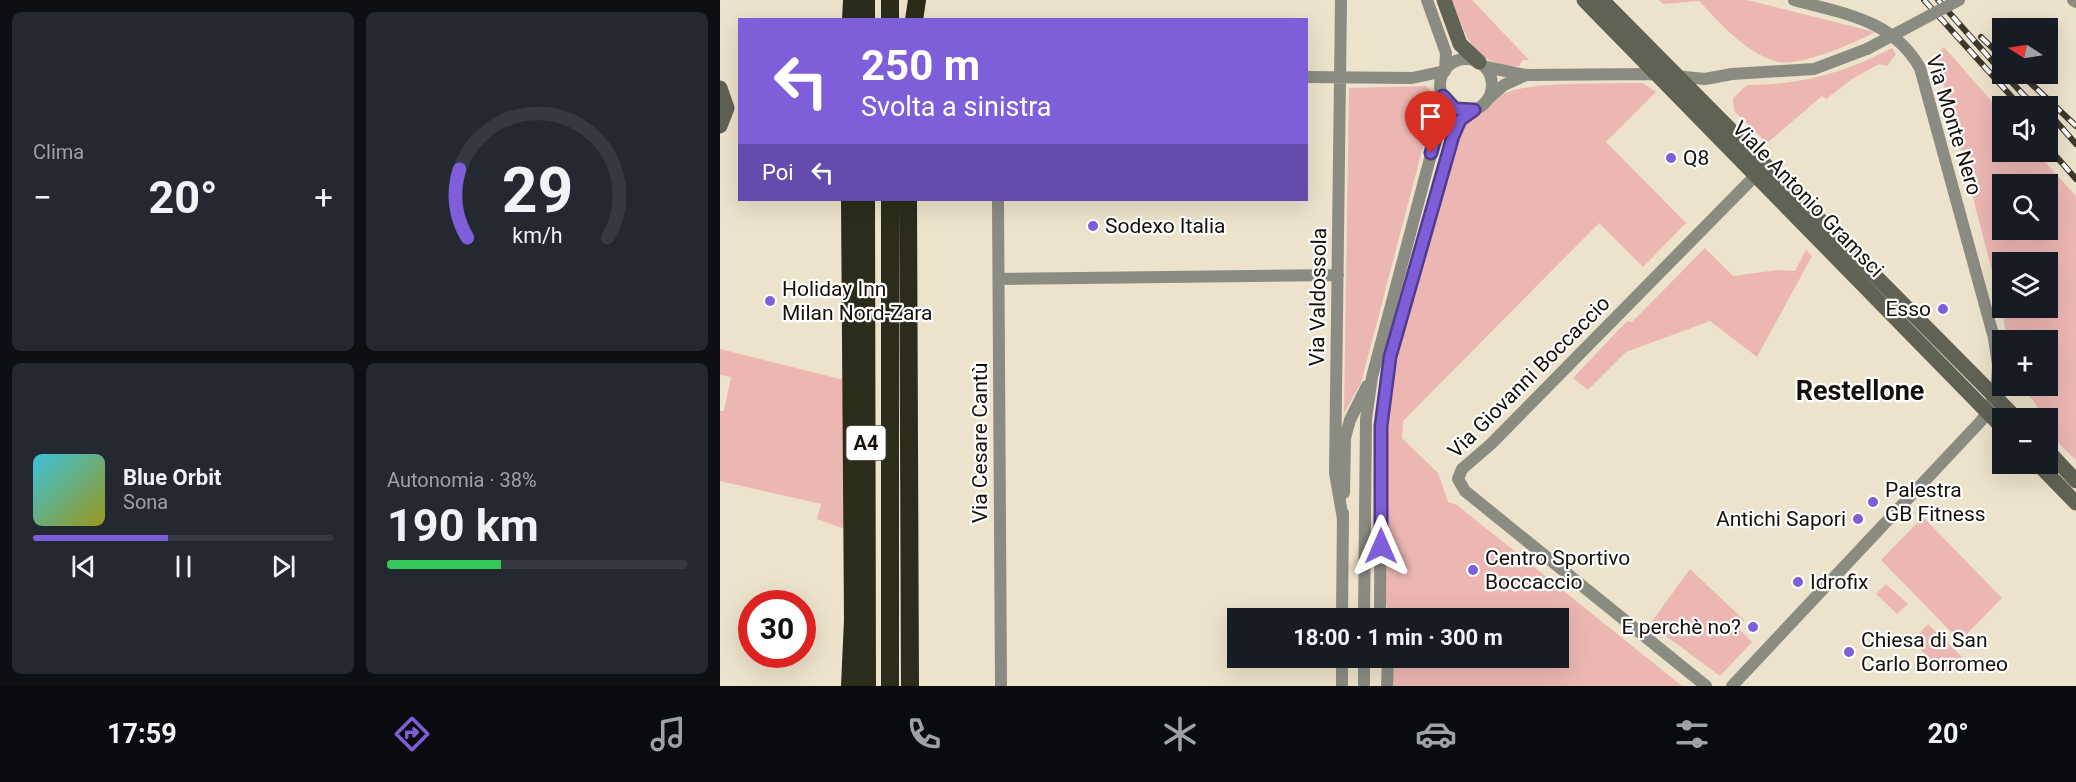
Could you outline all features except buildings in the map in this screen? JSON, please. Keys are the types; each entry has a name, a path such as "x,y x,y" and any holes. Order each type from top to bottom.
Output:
{"highway":[{"path":"851,18 852,0"},
{"path":"866,0 866,18"},
{"path":"890,0 890,18"},
{"path":"914,18 917,0"},
{"path":"850,201 853,609 850,686"},
{"name":"A4","path":"866,201 867,686"},
{"name":"A4","path":"890,201 890,686"},
{"path":"908,201 910,686"}],"main road":[{"path":"1444,0 1460,45 1482,65"},
{"name":"Viale Antonio Gramsci","path":"1584,0 1654,74 1992,416"},
{"name":"Viale Antonio Gramsci","path":"1602,0 1992,394"},
{"path":"720,88 727,103 721,128"},
{"name":"Viale Antonio Gramsci","path":"1994,396 2006,408"},
{"path":"2058,462 2076,481"},
{"path":"2048,474 2076,503"}],"street":[{"name":"Via Valdossola","path":"1341,0 1335,472 1343,519"},
{"path":"1364,608 1366,419 1372,377 1441,117 1446,53 1427,0"},
{"name":"Via Monte Nero","path":"1794,0 1875,24 1902,43 1920,68 1992,333"},
{"path":"1308,77 1412,78 1445,71 1458,60 1468,59 1482,65 1526,75 1654,74 1705,79 1814,69 1867,49 1959,0"},
{"path":"1482,65 1492,83 1488,99"},
{"path":"1380,608 1381,426 1390,357 1453,136 1460,120 1498,89 1526,75"},
{"path":"1412,78 1428,82 1442,93 1455,109 1474,110"},
{"name":"Via Giovanni Boccaccio","path":"1706,686 1465,491 1458,479 1462,469 1491,444 1756,175"},
{"name":"Via Cesare Cantù","path":"998,201 1001,686"},
{"path":"999,279 1338,275"},
{"path":"1342,608 1345,438 1350,420 1372,377"},
{"name":"Via Monte Nero","path":"1988,412 1994,396"},
{"path":"1732,686 1988,412"},
{"path":"1342,668 1342,686"},
{"path":"1364,668 1364,686"},
{"path":"1380,668 1380,686"},
{"path":"1387,686 1388,668"}],"shaded area":[{"path":"1452,0 1472,0 1529,60 1523,60 1519,66 1503,65 1481,55 1467,37"},
{"path":"1659,0 1747,0 1875,32 1825,54 1784,63 1763,56 1742,43 1699,1 1663,4"},
{"path":"1944,47 1992,102 1992,162 2045,162 2056,174 1992,174 1992,240 2058,240 2058,176 2076,196 2076,460 2058,442 2058,408 2038,408 2029,396 2058,396 2058,330 2005,330 2003,318 2058,318 2058,252 1992,252 1992,271 1936,54"},
{"path":"1892,48 1896,54 1887,66 1879,64 1852,79 1826,99 1822,96 1767,143 1734,111 1733,98 1747,85 1785,83 1822,76 1857,64"},
{"path":"1643,83 1656,92 1606,142 1686,223 1643,267 1599,223 1403,421 1402,438 1438,473 1448,502 1457,505 1682,686 1391,686 1392,668 1569,668 1569,608 1387,608 1386,444 1392,392 1405,326 1461,129 1508,92 1537,86"},
{"path":"1426,86 1436,97 1361,383 1344,413 1349,88"},
{"path":"1705,248 1733,276 1778,270 1795,271 1806,250 1812,256 1757,357 1710,321 1626,352 1588,390 1573,378 1627,321 1632,322"},
{"path":"720,349 844,380 845,529 817,519 821,504 720,481 720,411 724,411 731,377 720,375"},
{"path":"1923,517 2002,598 1960,641 1881,560"},
{"path":"1690,569 1744,620 1737,627 1752,642 1720,676 1650,624"},
{"path":"1886,584 1908,604 1897,614 1876,594"},
{"path":"1928,624 1962,657 1945,674 1912,641"}],"railway":[{"path":"1924,0 2011,96"},
{"path":"1938,0 1992,61"},
{"path":"1981,37 1992,47"},
{"path":"2013,84 2025,96"},
{"path":"2032,84 2076,126"},
{"path":"2058,123 2076,144"},
{"path":"2058,158 2076,179"}],"place":[{"name":"Q8","path":"1671,158"},
{"name":"Sodexo Italia","path":"1093,226"},
{"name":"Holiday Inn Milan Nord-Zara","path":"770,301"},
{"name":"Esso","path":"1943,309"},
{"name":"Palestra GB Fitness","path":"1873,502"},
{"name":"Antichi Sapori","path":"1858,519"},
{"name":"Centro Sportivo Boccaccio","path":"1473,570"},
{"name":"Idrofix","path":"1798,582"},
{"name":"E perchè no?","path":"1753,627"},
{"name":"Chiesa di San Carlo Borromeo","path":"1849,652"}],"district":[{"name":"Restellone","path":"1860,391"}],"route":[{"path":"1381,546 1381,426 1390,357 1456,127 1460,120 1474,110 1455,109 1447,103 1443,96 1441,117 1431,153"}]}
